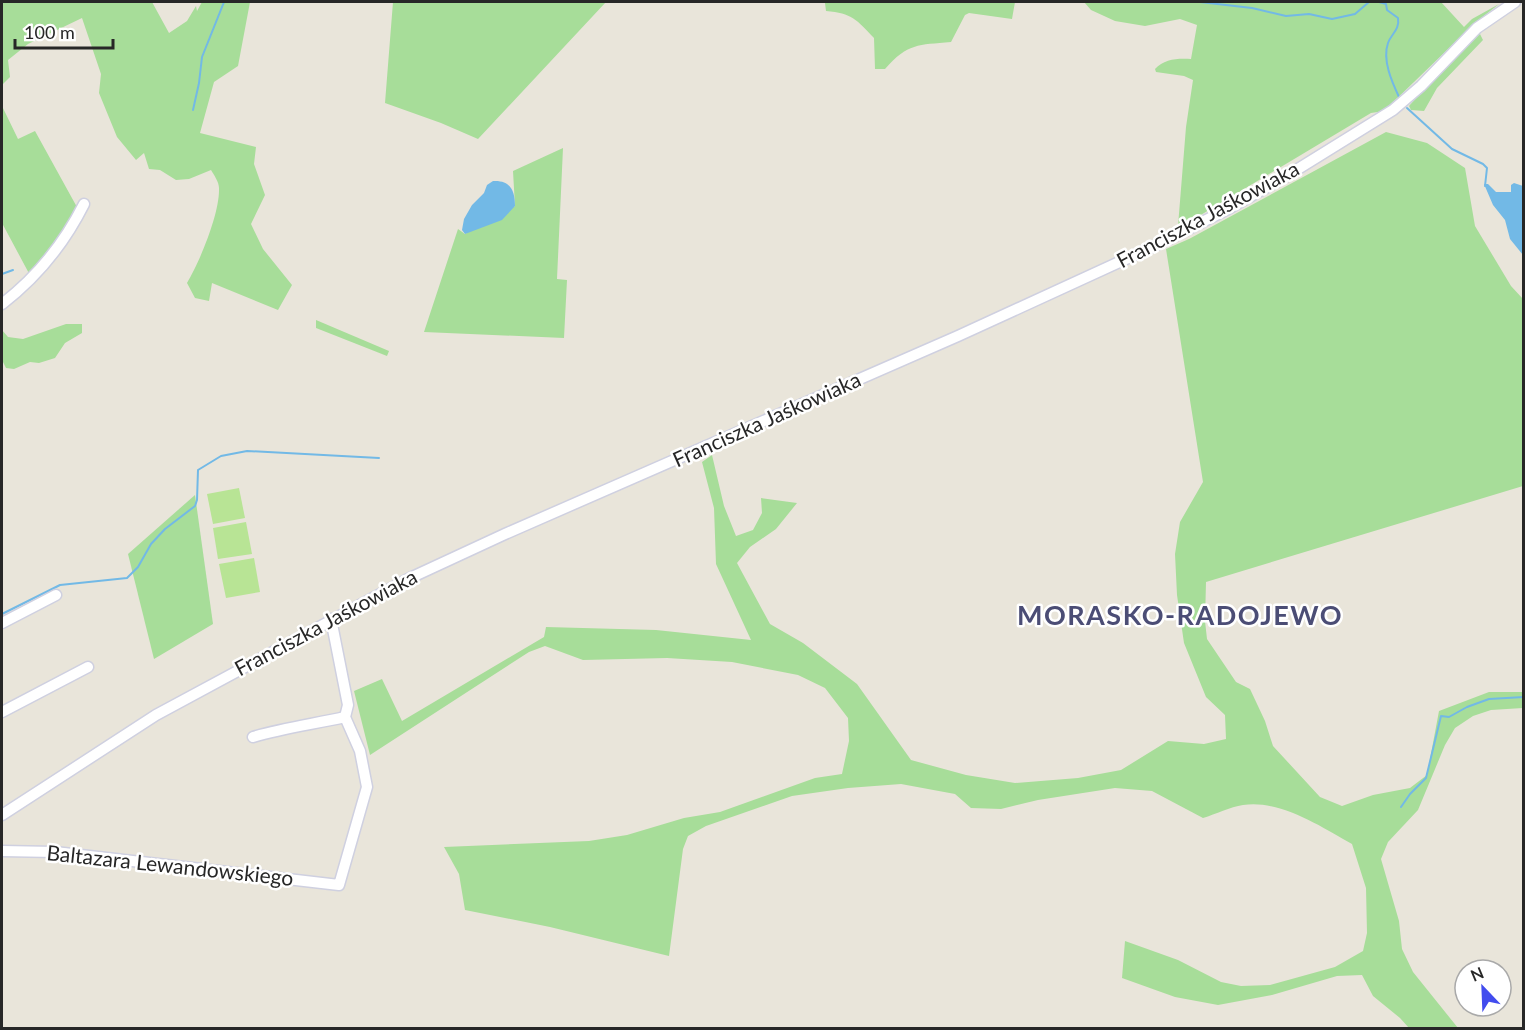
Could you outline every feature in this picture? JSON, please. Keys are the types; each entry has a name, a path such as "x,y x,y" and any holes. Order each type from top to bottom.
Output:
{"street":[{"name":"Franciszka Jaśkowiaka","path":"2,815 156,716 410,578 948,340 1154,246 1216,215 1285,177 1398,106 1421,86 1477,28 1515,2"},
{"path":"2,304 31,280 56,250 74,224 84,204"},
{"path":"2,623 56,595"},
{"path":"253,737 277,729 297,728 345,717 348,705 331,620"},
{"path":"2,712 88,667"},
{"name":"Baltazara Lewandowskiego","path":"2,851 55,852 339,885 367,787 360,751 345,717"}],"green space":[{"path":"2,2 152,2 169,33 187,21 196,6 197,11 202,2 250,2 238,66 214,82 200,133 256,147 254,164 265,195 251,224 263,249 292,285 278,310 212,283 209,301 195,298 187,283 213,223 219,188 217,181 211,170 189,179 176,180 160,170 149,169 144,153 136,160 117,137 99,93 101,74 82,18 28,44 8,60 10,77 2,85"},
{"path":"393,2 606,2 478,139 385,103"},
{"path":"822,2 1015,2 1012,19 969,13 965,15 951,42 914,47 900,54 885,69 875,69 874,38 853,18 826,11 825,3"},
{"path":"1084,2 1441,2 1464,27 1472,19 1499,4 1474,24 1384,111 1371,113 1194,219 1178,226 1186,127 1193,80 1184,76 1156,72 1155,69 1172,60 1191,59 1197,25 1180,19 1145,26 1115,21 1091,10"},
{"path":"1478,30 1483,40 1437,88 1424,111 1411,110 1409,106"},
{"path":"2,106 18,139 35,131 78,209 32,279 2,223"},
{"path":"1386,132 1427,143 1465,168 1475,226 1511,286 1523,299 1523,486 1206,582 1205,621 1207,639 1236,682 1250,689 1265,721 1273,746 1320,797 1342,806 1373,795 1410,788 1427,775 1439,711 1489,692 1523,692 1523,708 1491,710 1473,716 1455,728 1445,745 1418,810 1388,842 1381,859 1399,921 1402,949 1413,972 1458,1028 1409,1028 1373,996 1362,975 1337,976 1272,995 1218,1005 1175,997 1122,978 1125,941 1178,960 1221,982 1241,986 1270,985 1335,967 1363,951 1367,933 1366,888 1352,844 1300,816 1271,806 1243,805 1203,818 1152,791 1115,788 1038,800 1001,809 971,808 955,794 901,784 848,788 792,796 706,826 688,836 683,849 669,956 550,927 465,910 459,874 444,847 589,841 627,835 684,818 720,812 815,778 842,774 849,741 848,718 825,688 798,675 732,662 667,658 583,660 545,646 529,652 370,755 354,691 382,679 402,721 544,637 546,627 656,630 751,640 716,564 714,508 702,462 712,455 724,506 736,536 753,530 762,513 761,498 797,503 776,529 750,547 737,563 770,624 803,643 857,684 911,760 966,775 1015,783 1078,778 1121,770 1168,741 1204,744 1226,739 1225,715 1206,697 1184,643 1177,595 1175,554 1180,522 1203,482 1166,249 1189,239"},
{"path":"563,148 557,279 567,280 564,338 424,332 458,229 465,234 515,206 513,171"},
{"path":"316,320 389,351 387,356 316,328"},
{"path":"66,324 82,324 82,333 65,343 55,358 39,363 30,362 14,369 6,368 2,360 2,330 8,337 23,339"},
{"path":"239,488 245,518 213,524 207,494"},
{"path":"195,495 213,624 154,659 128,554"},
{"path":"246,522 252,554 218,559 213,528"},
{"path":"254,558 260,592 226,598 219,564"}],"water":[{"path":"493,181 504,182 510,187 513,191 515,206 502,220 465,234 462,230 464,219 472,205 484,193 487,185"},
{"path":"1514,183 1523,186 1523,255 1510,239 1505,220 1493,205 1484,184 1488,184 1496,192 1511,192 1511,185"}],"waterway":[{"path":"193,110 202,57 224,2"},
{"path":"1200,2 1252,8 1286,16 1309,14 1332,19 1355,14 1369,2"},
{"path":"1379,2 1386,4 1387,10 1398,18 1397,29 1389,40 1386,56 1393,85 1399,97"},
{"path":"1407,108 1452,149 1483,164 1487,168 1485,186"},
{"path":"2,274 13,270"},
{"path":"2,614 60,585 127,578 138,567 151,544 165,529 195,506 198,470 221,456 247,451 379,458"},
{"path":"1401,807 1426,778 1441,716 1449,717 1489,699 1524,697"}],"district":[{"name":"MORASKO-RADOJEWO","path":"1180,616"}]}
